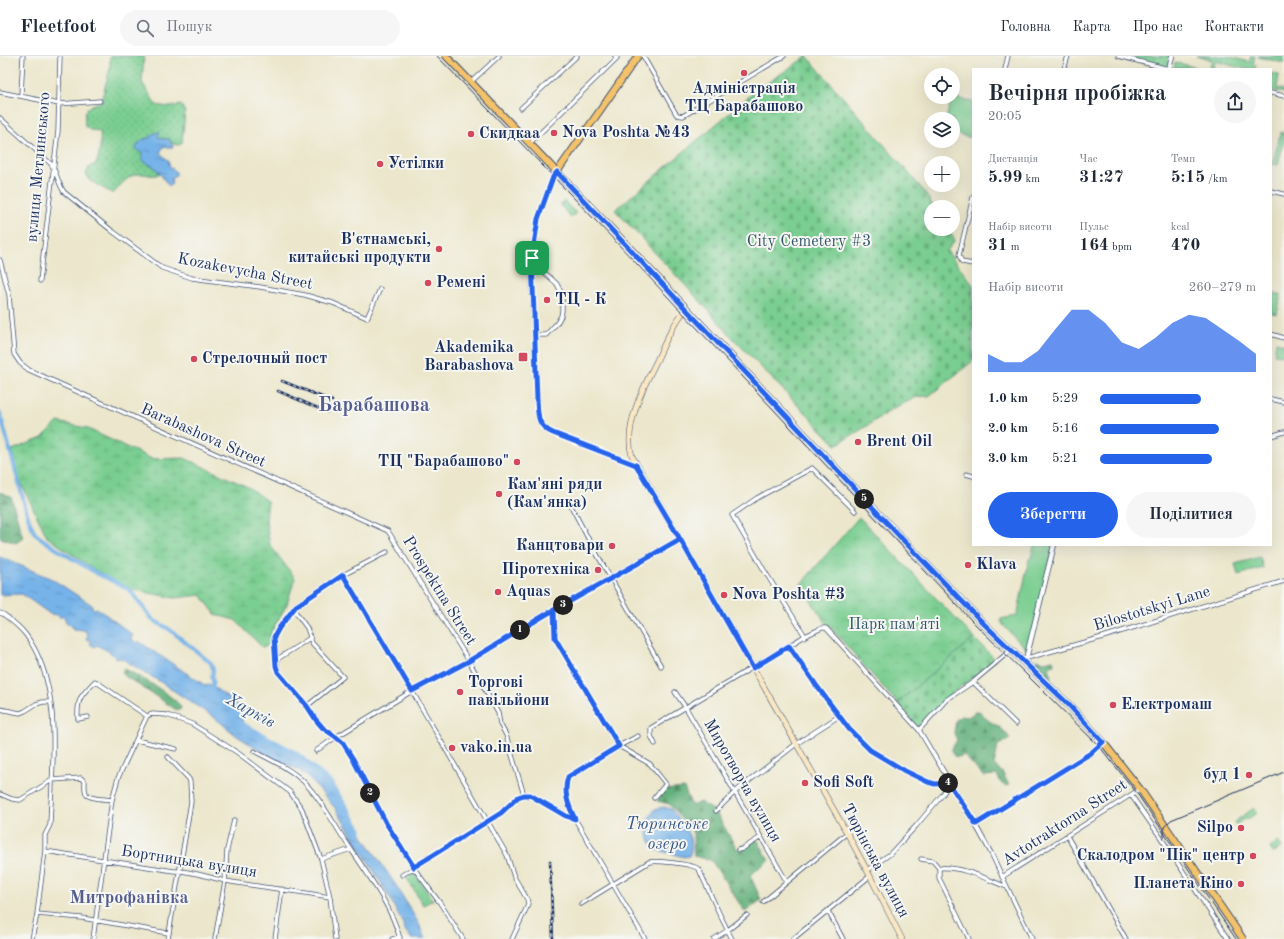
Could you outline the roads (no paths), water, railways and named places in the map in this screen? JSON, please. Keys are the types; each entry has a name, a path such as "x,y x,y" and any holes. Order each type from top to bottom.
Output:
{"main road":[{"path":"446,56 530,143 981,622 1011,650 1026,660 1103,742 1140,789 1243,939"},
{"path":"557,172 638,56"},
{"name":"Тюрінська вулиця","path":"686,309 670,330 639,397 633,420 630,452 636,465 680,539 847,833 902,939"}],"street":[{"path":"20,96 23,56"},
{"name":"вулиця Метлинського","path":"40,281 58,131 60,56"},
{"path":"471,82 499,56"},
{"path":"521,108 577,56"},
{"path":"530,143 617,58 615,56"},
{"path":"643,56 675,112 677,115 683,116 784,56"},
{"path":"1005,68 1008,56"},
{"path":"1064,68 1068,56"},
{"path":"1118,56 1165,68"},
{"path":"1169,68 1172,56"},
{"path":"0,92 59,104 100,101"},
{"path":"1272,93 1284,96"},
{"name":"Kozakevycha Street","path":"0,118 51,164 54,168 59,185 64,192 159,266 192,278 260,287 333,302 367,318 380,289"},
{"path":"557,172 553,177 539,216 531,265 537,400 540,423 547,430 553,433 636,465"},
{"path":"1272,191 1284,194"},
{"path":"972,202 959,253 959,258 962,262 972,264"},
{"name":"Barabashova Street","path":"0,260 8,295 14,354 20,363 29,370 388,532"},
{"path":"531,265 537,265 551,278 560,288 562,296 562,313 557,323 546,335 535,335"},
{"path":"1272,334 1284,338"},
{"path":"1272,399 1284,402"},
{"path":"1272,436 1284,432"},
{"path":"806,636 764,570 732,515 757,498 812,468 856,511"},
{"path":"966,474 972,476"},
{"path":"571,506 661,666"},
{"name":"Prospektna Street","path":"388,532 469,661 498,713 500,724 506,735 524,795"},
{"path":"316,751 336,737 412,691 469,661 554,610 612,579 680,539"},
{"path":"1026,660 1054,546"},
{"path":"387,552 343,575 301,601 296,606 274,637 278,672 307,706 323,728 343,743 353,759 386,823 414,867 440,902 463,939"},
{"path":"343,575 506,854 514,877 527,899 527,907 512,939"},
{"name":"Bilostotskyi Lane","path":"1026,660 1284,581"},
{"path":"294,610 307,628 312,643 343,677 307,706"},
{"path":"554,610 555,638 619,746 650,764 666,784 654,798"},
{"path":"0,613 26,634 45,671 53,730 50,826 45,834 45,851 37,914 32,939"},
{"path":"655,744 651,728 806,636 822,628 826,628 919,730 949,783 976,824 1032,939"},
{"path":"276,660 310,638"},
{"path":"789,646 849,729 870,750 905,771 928,782 935,784 949,783"},
{"path":"919,730 946,700 973,682 1011,650"},
{"path":"88,716 78,719 78,701 95,681 147,716"},
{"path":"973,682 1016,724"},
{"name":"Миротворча вулиця","path":"675,692 686,708 787,882"},
{"path":"0,709 20,712 26,711 36,704 50,702"},
{"path":"93,939 112,800 118,778 147,716 152,714 167,716 192,724 238,753 290,792 302,809 321,860 330,897 335,939"},
{"path":"716,811 735,792 796,744 839,715"},
{"path":"638,736 568,777 566,783 567,797 575,819 645,939"},
{"path":"136,740 176,749"},
{"path":"976,824 1091,753 1103,742"},
{"path":"254,751 288,769 303,781 317,797 351,849 394,920 400,938 392,939"},
{"path":"168,757 187,776 190,782 191,802 168,939"},
{"path":"0,794 12,799 20,800 24,799 52,780 82,778 85,782 85,792 88,796 91,798 112,800"},
{"path":"867,870 890,854 916,826 949,783"},
{"name":"Avtotraktorna Street","path":"1002,877 1140,789"},
{"path":"402,875 501,813 516,799 524,795 530,795 566,816 575,819"},
{"path":"1131,795 1162,838 1228,939"},
{"path":"215,939 225,881 227,850 234,820"},
{"path":"763,902 847,833"},
{"path":"1067,836 1126,939"},
{"path":"738,850 761,837"},
{"path":"321,860 351,849"},
{"name":"Бортницька вулиця","path":"45,851 103,861 183,871 225,881 330,897"},
{"name":"Avtotraktorna Street","path":"922,859 933,861 939,868 950,867 980,876 1008,887"},
{"path":"581,904 649,862 653,861 694,866 701,874 732,939"},
{"path":"939,868 939,878 969,939"},
{"path":"793,939 870,876"},
{"path":"275,939 282,889"},
{"path":"828,911 843,939"},
{"path":"37,914 96,921 168,933"},
{"path":"714,939 747,915"}],"water":[{"path":"160,131 158,137 169,139 173,147 163,147 160,153 168,160 170,167 176,172 176,175 171,178 172,183 170,186 156,168 143,161 142,153 137,150 136,147 142,140 149,138"},
{"path":"0,557 52,579 92,605 92,608 97,608 133,635 131,638 136,643 138,641 206,686 209,684 232,700 241,709 243,727 248,732 271,740 302,760 326,781 397,887 419,924 425,939 412,939 404,929 402,920 390,898 350,832 335,808 311,780 299,770 272,758 237,736 215,718 159,681 121,658 116,659 110,653 97,645 95,647 90,644 91,641 86,639 88,635 84,630 73,629 71,625 66,623 65,618 62,616 60,618 58,615 50,614 22,594 0,595"},
{"name":"Тюринське озеро","path":"664,807 671,809 687,831 691,844 689,856 684,857 657,850 650,842 647,831 648,819 655,809"}],"waterway":[{"path":"0,413 28,517 35,534 98,574 129,589 153,620 169,629 211,663 213,670 212,678"},
{"path":"213,681 213,692"},
{"name":"Харків","path":"236,722 295,754 330,784 359,830"}],"tram line":[{"path":"437,56 622,248 972,621 1099,746 1136,792 1236,939"},
{"path":"1164,837 1164,827 1171,820 1284,772"}],"railway":[{"path":"282,381 332,401"},
{"path":"278,391 327,412"},
{"path":"550,861 553,939"}],"place":[{"name":"Адміністрація ТЦ Барабашово","path":"744,73"},
{"name":"Nova Poshta №43","path":"554,133"},
{"name":"Скидкаа","path":"471,134"},
{"name":"Устілки","path":"380,164"},
{"name":"В'єтнамські, китайські продукти","path":"439,249"},
{"name":"Ремені","path":"428,283"},
{"name":"ТЦ - К","path":"547,300"},
{"name":"Akademіka Barabashova","path":"523,357"},
{"name":"Стрелочный пост","path":"194,359"},
{"name":"Brent Oil","path":"858,442"},
{"name":"ТЦ \"Барабашово\"","path":"517,462"},
{"name":"Кам'яні ряди (Кам'янка)","path":"499,494"},
{"name":"Канцтовари","path":"612,546"},
{"name":"Klava","path":"968,565"},
{"name":"Піротехніка","path":"598,570"},
{"name":"Aquas","path":"498,592"},
{"name":"Nova Poshta #3","path":"724,595"},
{"name":"Торгові павільйони","path":"460,692"},
{"name":"Електромаш","path":"1113,705"},
{"name":"vako.in.ua","path":"452,748"},
{"name":"буд 1","path":"1249,775"},
{"name":"Sofi Soft","path":"805,783"},
{"name":"Silpo","path":"1241,828"},
{"name":"Скалодром \"Пік\" центр","path":"1253,856"},
{"name":"Планета Кіно","path":"1241,884"}],"district":[{"name":"Барабашова","path":"374,406"},
{"name":"Митрофанівка","path":"129,898"}],"park label":[{"name":"City Cemetery #3","path":"809,242"},
{"name":"Парк пам'яті","path":"894,625"}]}
